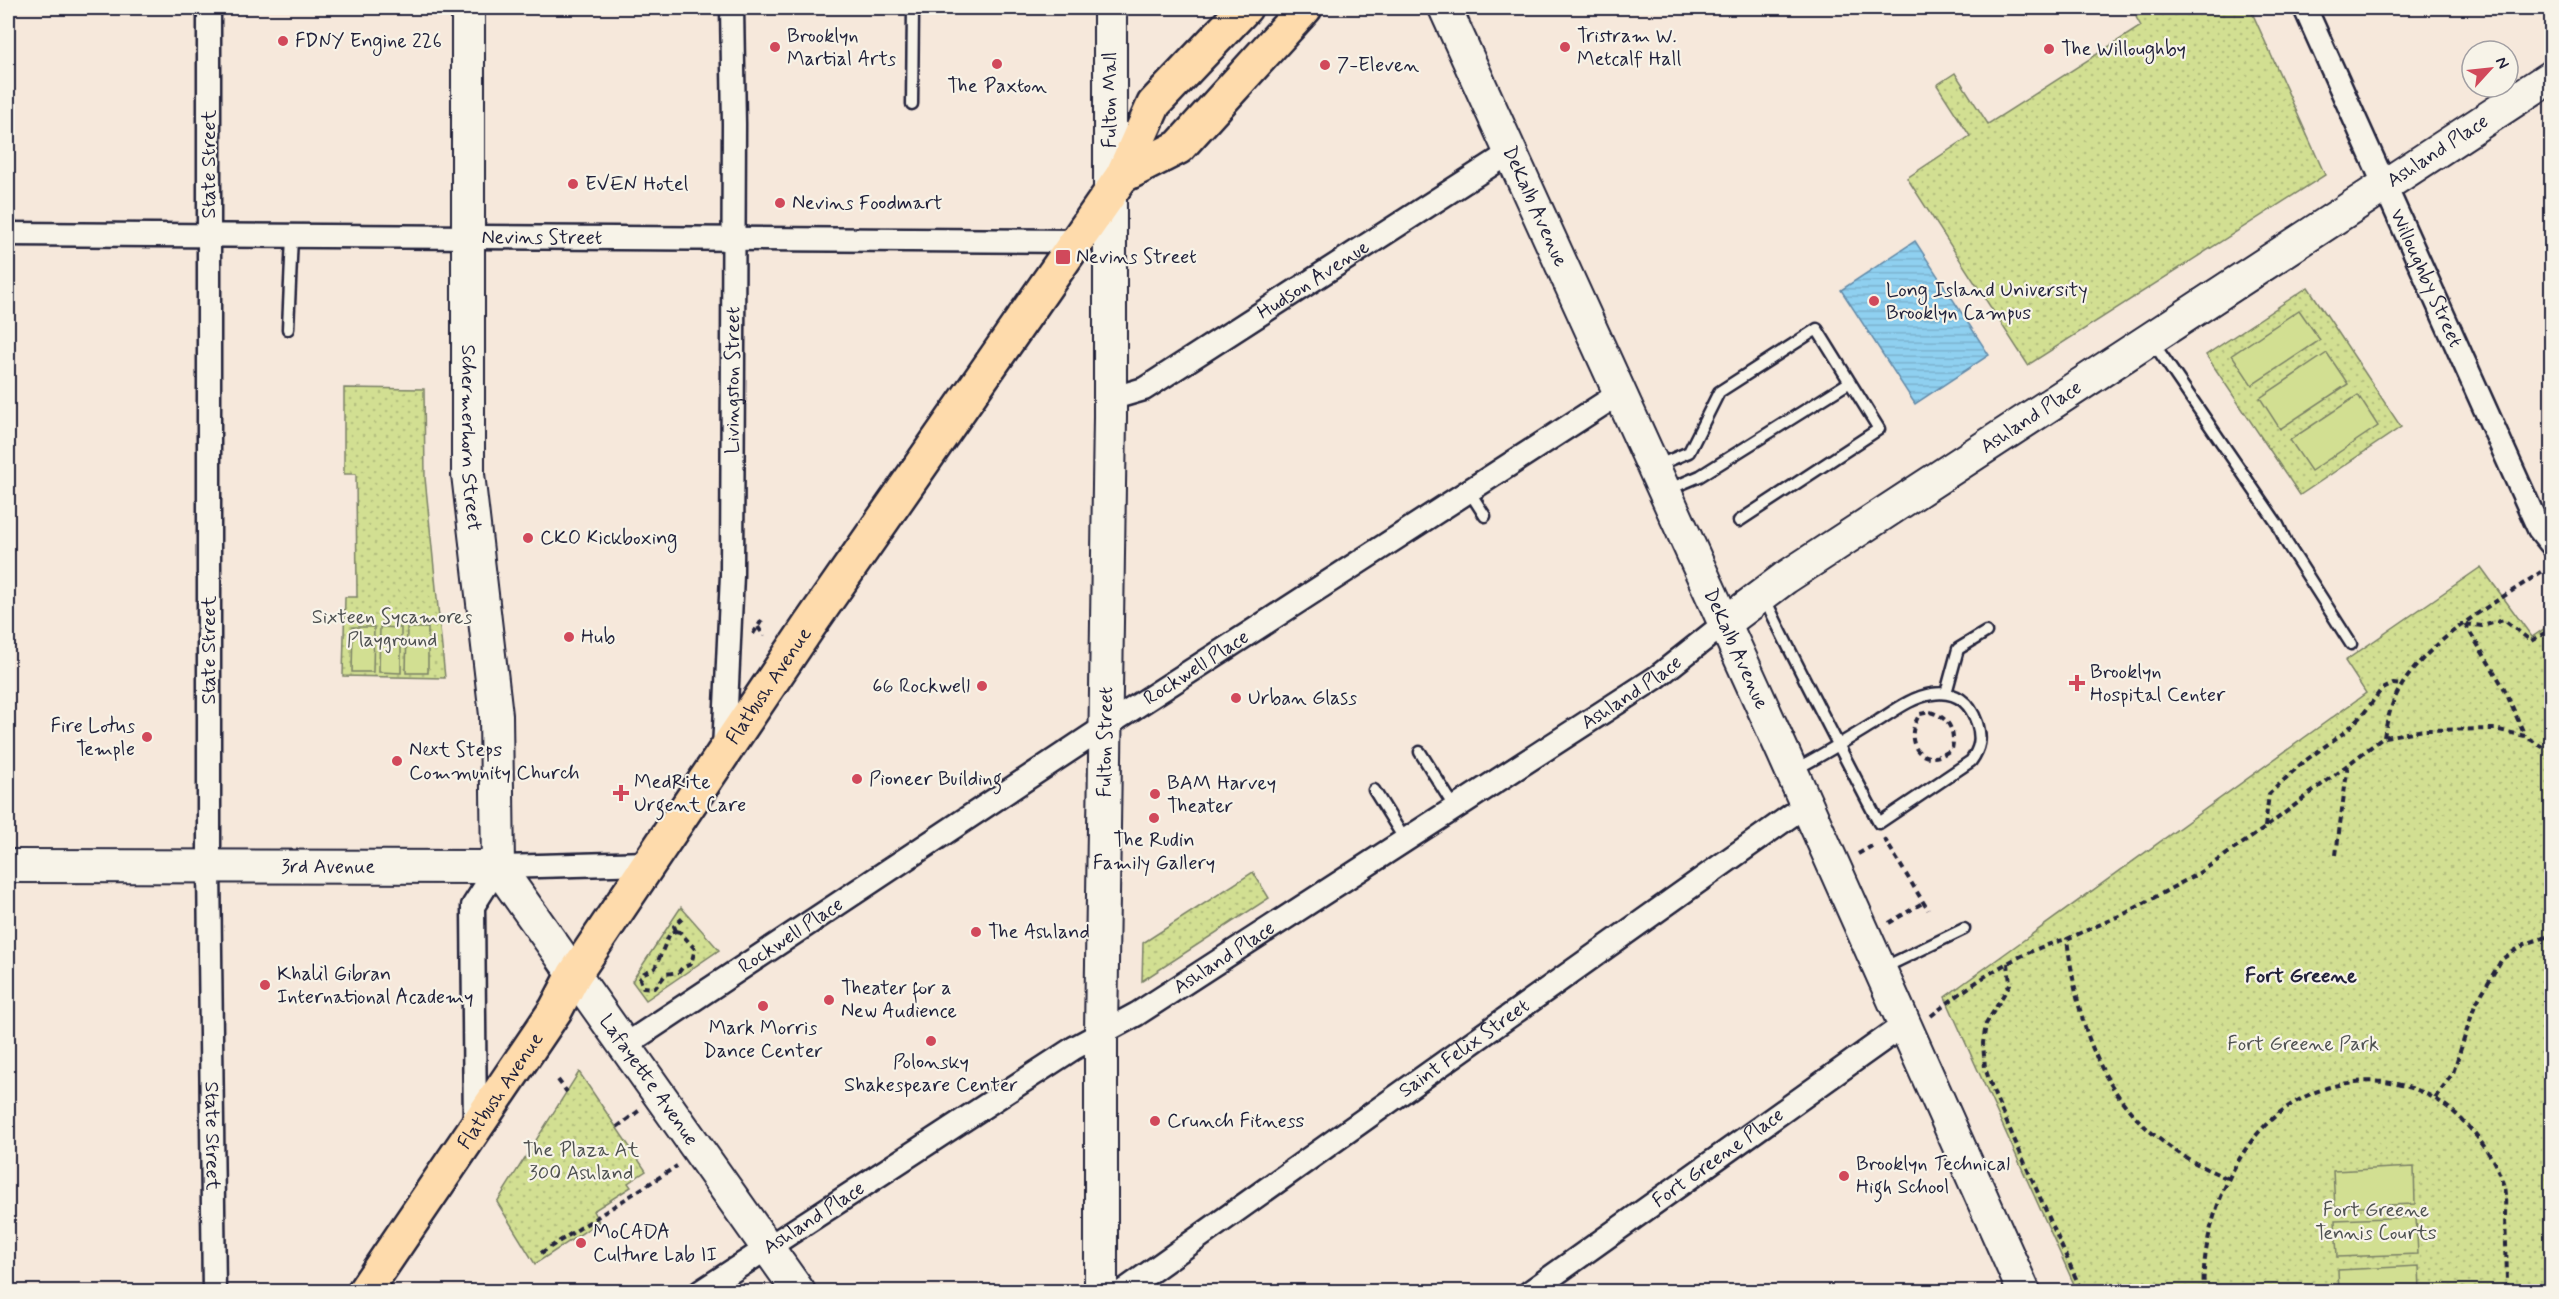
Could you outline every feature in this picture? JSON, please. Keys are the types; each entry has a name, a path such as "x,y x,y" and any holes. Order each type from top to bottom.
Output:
{"main road":[{"name":"Schermerhorn Street","path":"468,8 468,474 496,715 498,867"},
{"name":"Fulton Mall","path":"1110,8 1117,184"},
{"name":"Flatbush Avenue","path":"364,1292 475,1130 556,1008 574,975 724,752 1117,184 1154,104 1245,8"},
{"path":"1117,184 1179,147 1305,8"},
{"name":"DeKalb Avenue","path":"1445,8 1880,969 1918,1020 2020,1290"},
{"name":"Ashland Place","path":"1725,624 1762,594 2552,76"},
{"name":"Fulton Street","path":"1101,1292 1101,1032 1110,399 1117,184"},
{"name":"3rd Avenue","path":"8,866 498,867"},
{"name":"Lafayette Avenue","path":"498,867 799,1292"}],"street":[{"name":"State Street","path":"209,8 209,867 214,1292"},
{"name":"Livingston Street","path":"724,752 732,575 734,124 732,8"},
{"name":"Willoughby Street","path":"2305,8 2539,529 2552,545"},
{"name":"Hudson Avenue","path":"1110,399 1144,389 1512,152"},
{"name":"Nevins Street","path":"8,234 1076,241"},
{"name":"Rockwell Place","path":"624,1046 1106,726 1620,393"},
{"name":"Ashland Place","path":"700,1292 1101,1032 1137,1014 1657,677 1725,624"},
{"name":"Saint Felix Street","path":"1122,1292 1807,804"},
{"name":"3rd Avenue","path":"498,867 649,863"},
{"path":"475,1130 473,906 498,867"},
{"name":"Fort Greene Place","path":"1530,1292 1918,1020"}],"lane":[{"path":"912,104 913,8"},
{"path":"288,329 292,236"},
{"path":"1659,479 1689,452 1719,392 1817,330 1879,429 1739,521"},
{"path":"2151,338 2278,525 2286,542 2351,644"},
{"path":"1659,479 1700,476 1850,382"},
{"path":"1469,491 1485,516"},
{"path":"1762,594 1839,745 1879,822 1971,761 1980,748 1980,733 1970,708 1960,697 1946,693 1931,694 1906,704 1839,745 1792,771"},
{"path":"1946,693 1958,649 1986,632"},
{"path":"1420,752 1455,808"},
{"path":"1374,790 1405,840"},
{"path":"1880,969 1964,928"}],"path":[{"path":"2384,737 2402,685 2422,660 2465,624 2541,572"},
{"path":"753,634 762,620"},
{"path":"2465,624 2482,626 2504,620 2531,641 2552,629"},
{"path":"2465,624 2504,688 2525,736"},
{"path":"758,627 764,636"},
{"path":"2265,828 2269,794 2302,763 2346,730 2364,713 2381,690 2392,684 2402,685"},
{"path":"1930,712 1941,715 1951,726 1954,739 1952,749 1943,756 1932,759 1921,754 1913,743 1913,731 1920,714 1930,712"},
{"path":"1918,1020 2008,963 2043,945 2067,939 2159,896 2199,873 2265,828 2384,737 2424,730 2494,729 2525,736 2552,753"},
{"path":"2336,855 2348,763"},
{"path":"1884,838 1928,910"},
{"path":"1858,854 1872,846"},
{"path":"1889,923 1924,902"},
{"path":"676,931 670,933 654,968 642,975 643,987 651,989 658,986 666,974 680,974 682,968 691,964 694,949 674,926 683,918"},
{"path":"2435,1098 2453,1073 2475,1005 2502,959 2525,944 2552,935"},
{"path":"2067,939 2071,975 2086,1035 2096,1060 2111,1086 2133,1116 2157,1138 2183,1156 2227,1178"},
{"path":"2008,963 2010,984 1986,1024 1983,1043 1985,1068 1995,1096 2082,1292"},
{"path":"558,1080 567,1092"},
{"path":"2204,1292 2206,1254 2227,1178 2258,1133 2276,1115 2316,1091 2362,1080 2385,1080 2412,1086 2435,1098 2456,1113 2474,1132 2492,1159 2504,1188 2507,1292"},
{"path":"617,1128 641,1110"},
{"path":"541,1253 679,1164"}],"green space":[{"path":"2144,8 2250,8 2325,175 2028,365 1907,178 1970,136 1937,85 1955,73 1988,124 2141,26 2136,17"},
{"path":"2308,287 2401,427 2300,495 2206,355"},
{"path":"2299,310 2320,340 2252,385 2232,355"},
{"path":"2327,353 2348,384 2280,429 2260,398"},
{"name":"Sixteen Sycamores Playground","path":"344,388 424,389 425,478 445,678 343,676 345,597 357,597 356,474 344,474"},
{"path":"2358,395 2378,426 2311,471 2290,440"},
{"name":"Fort Greene Park","path":"2481,567 2532,637 2551,624 2551,1291 2077,1291 1945,997 2366,693 2345,661"},
{"path":"353,627 374,627 373,672 352,672"},
{"path":"380,627 401,628 401,673 379,672"},
{"path":"407,628 428,628 428,673 406,673"},
{"path":"1253,872 1269,898 1142,981 1143,943"},
{"path":"681,907 719,950 646,1000 632,981"},
{"name":"The Plaza At 300 Ashland","path":"579,1072 646,1171 628,1183 631,1187 593,1211 599,1222 535,1264 497,1202"},
{"path":"2414,1167 2415,1204 2335,1207 2333,1171"},
{"name":"Fort Greene Tennis Courts","path":"2416,1217 2418,1254 2337,1257 2335,1220"},
{"path":"2419,1266 2420,1291 2339,1291 2338,1270"}],"water":[{"path":"1915,241 1989,355 1915,404 1841,290"}],"place":[{"name":"FDNY Engine 226","path":"283,41"},
{"name":"Brooklyn Martial Arts","path":"775,47"},
{"name":"Tristram W. Metcalf Hall","path":"1565,47"},
{"name":"The Willoughby","path":"2049,49"},
{"name":"The Paxton","path":"997,64"},
{"name":"7-Eleven","path":"1325,65"},
{"name":"EVEN Hotel","path":"573,184"},
{"name":"Nevins Foodmart","path":"780,203"},
{"name":"Nevins Street","path":"1063,257"},
{"name":"Long Island University Brooklyn Campus","path":"1874,301"},
{"name":"CKO Kickboxing","path":"528,538"},
{"name":"Hub","path":"569,637"},
{"name":"Brooklyn Hospital Center","path":"2077,683"},
{"name":"66 Rockwell","path":"982,686"},
{"name":"Urban Glass","path":"1236,698"},
{"name":"Fire Lotus Temple","path":"147,737"},
{"name":"Next Steps Community Church","path":"397,761"},
{"name":"Pioneer Building","path":"857,779"},
{"name":"MedRite Urgent Care","path":"621,793"},
{"name":"BAM Harvey Theater","path":"1155,794"},
{"name":"The Rudin Family Gallery","path":"1154,818"},
{"name":"The Ashland","path":"976,932"},
{"name":"Khalil Gibran International Academy","path":"265,985"},
{"name":"Theater for a New Audience","path":"829,1000"},
{"name":"Mark Morris Dance Center","path":"763,1006"},
{"name":"Polonsky Shakespeare Center","path":"931,1041"},
{"name":"Crunch Fitness","path":"1155,1121"},
{"name":"Brooklyn Technical High School","path":"1844,1176"},
{"name":"MoCADA Culture Lab II","path":"581,1243"}],"district":[{"name":"Fort Greene","path":"2301,976"}]}
